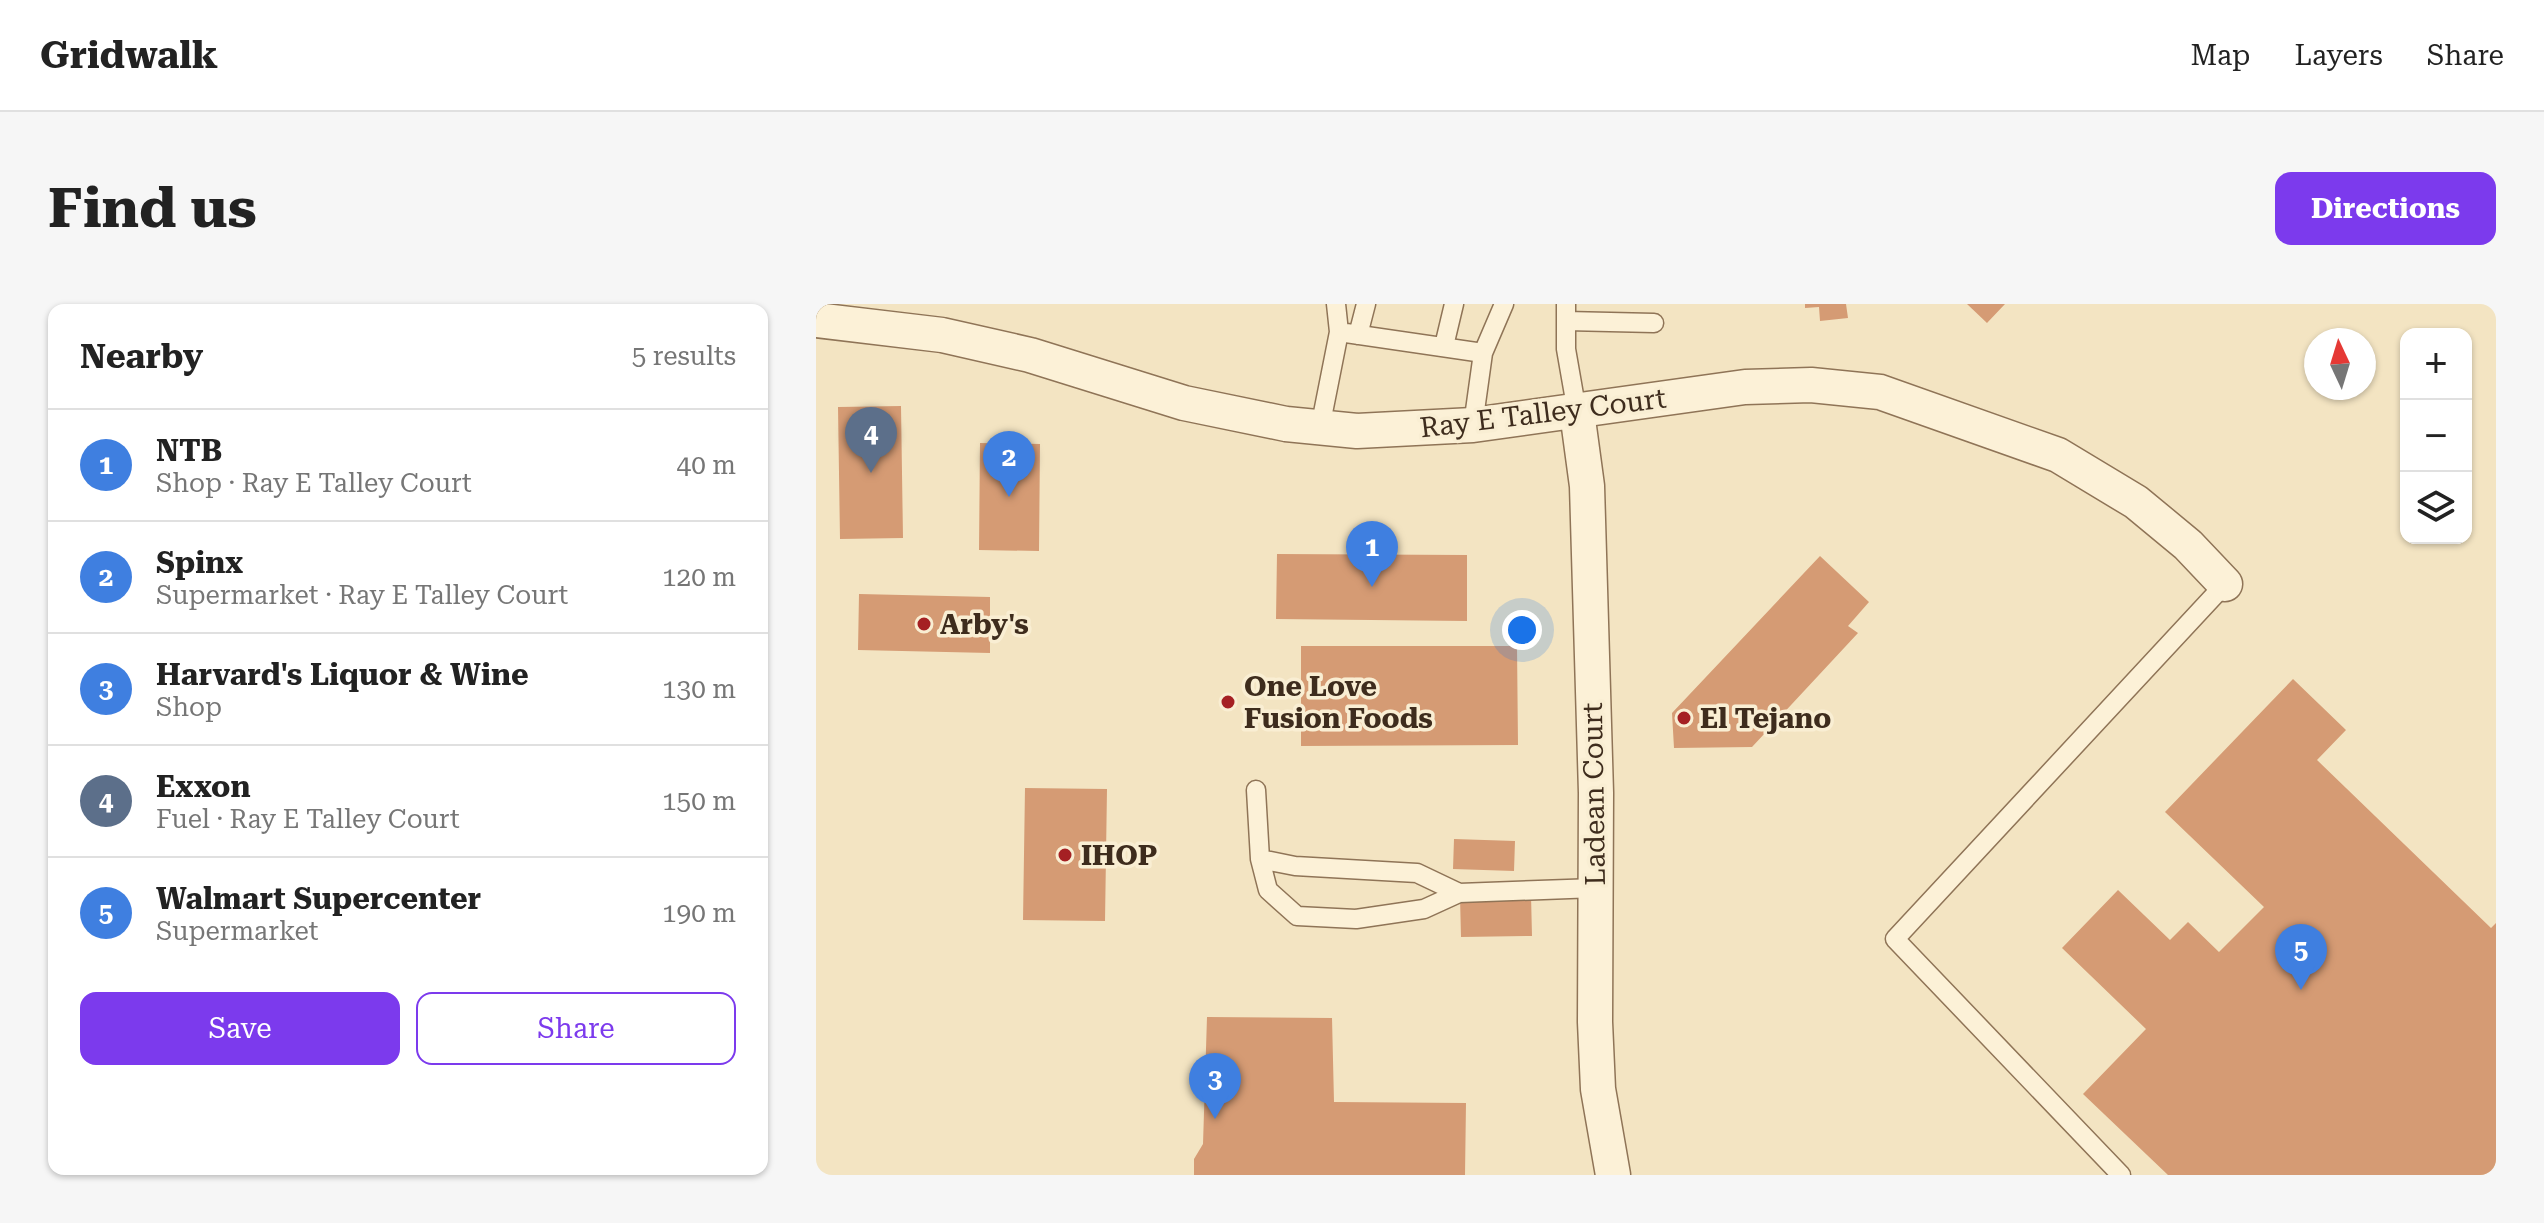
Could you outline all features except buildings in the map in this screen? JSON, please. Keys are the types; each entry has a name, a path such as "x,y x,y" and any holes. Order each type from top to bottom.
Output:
{"street":[{"name":"Ray E Talley Court","path":"816,320 942,335 1030,355 1184,403 1320,428 1371,431 1473,425 1745,387 1811,385 1888,394 2058,455 2136,502 2188,545 2225,584"},
{"name":"Ladean Court","path":"1577,412 1587,486 1596,793 1595,1022 1598,1089 1613,1175"}],"lane":[{"path":"1320,428 1339,332 1336,304"},
{"path":"1358,335 1366,304"},
{"path":"1444,346 1454,304"},
{"path":"1473,425 1483,353 1504,304"},
{"path":"1577,412 1566,349 1566,313 1654,323"},
{"path":"1339,332 1483,353"},
{"path":"2121,1175 1895,939 2225,584"},
{"path":"1256,790 1260,859 1268,890 1297,916 1356,919 1424,909 1459,893 1596,888"},
{"path":"1260,859 1295,866 1417,873 1459,893"}],"place":[{"name":"Exxon","path":"871,473"},
{"name":"Spinx","path":"1009,497"},
{"name":"NTB","path":"1372,587"},
{"name":"Arby's","path":"924,624"},
{"name":"One Love Fusion Foods","path":"1228,702"},
{"name":"El Tejano","path":"1684,718"},
{"name":"IHOP","path":"1065,855"},
{"name":"Walmart Supercenter","path":"2301,990"},
{"name":"Harvard's Liquor & Wine","path":"1215,1119"}]}
